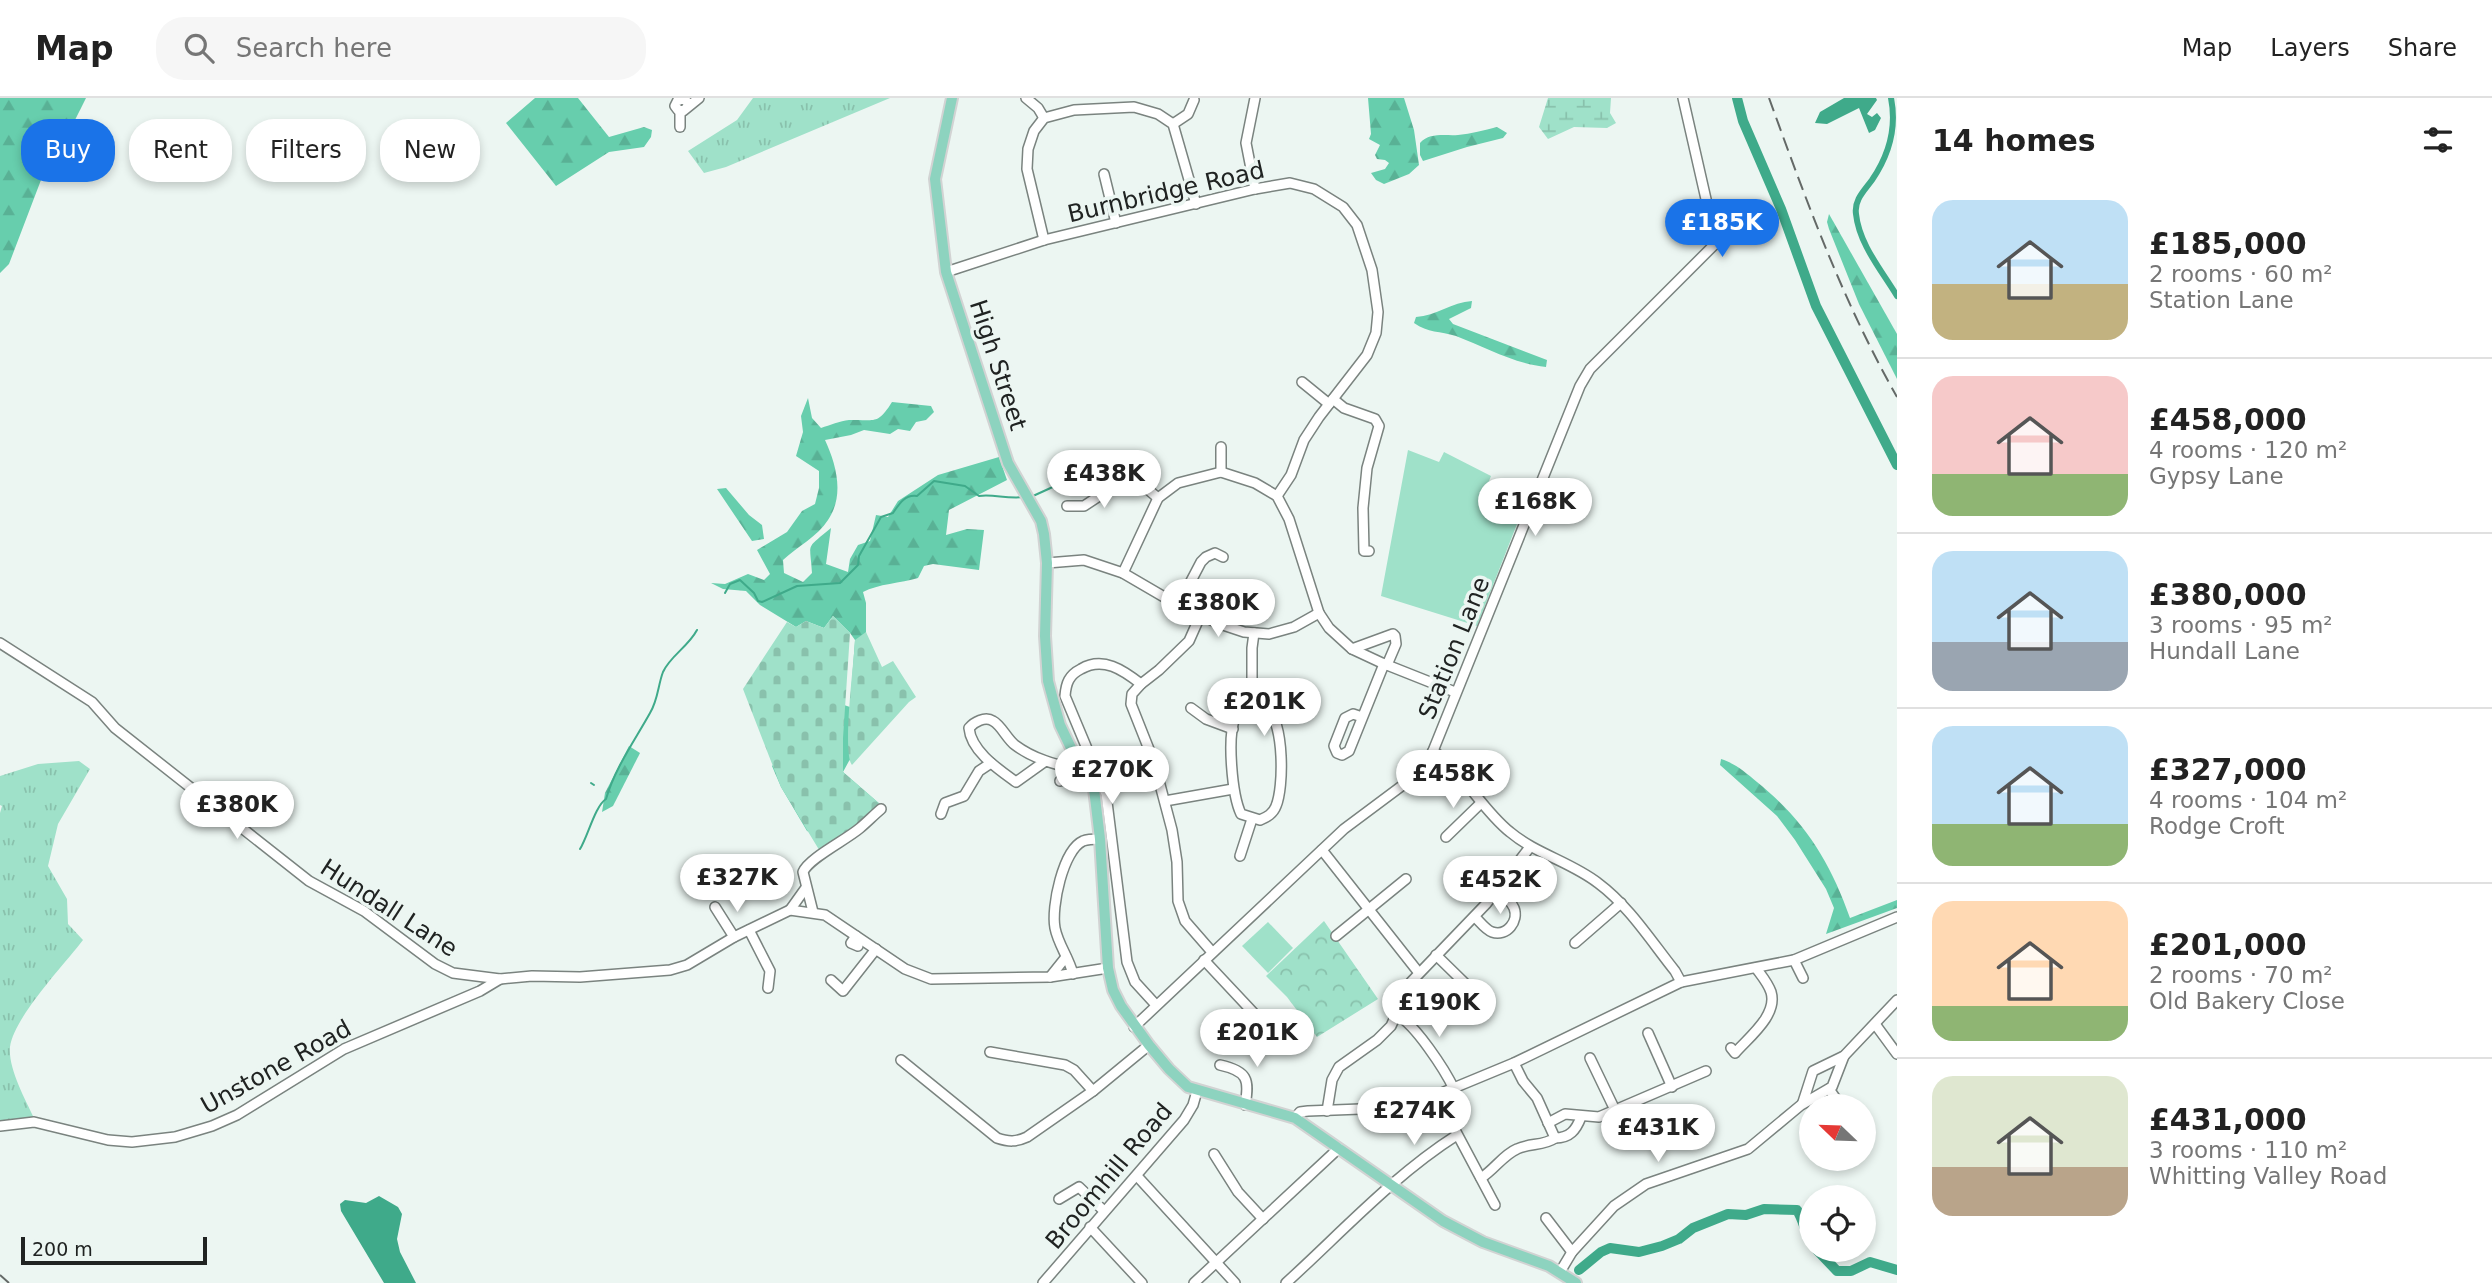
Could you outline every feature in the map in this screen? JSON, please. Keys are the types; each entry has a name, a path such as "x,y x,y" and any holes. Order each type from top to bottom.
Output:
{"main road":[{"name":"High Street","path":"952,98 935,179 946,272 1008,463 1041,521 1046,563 1045,636 1048,681 1057,715 1083,772 1094,789 1108,968 1113,990 1134,1027 1177,1077 1197,1091"},
{"path":"1197,1091 1295,1118 1443,1221 1470,1236 1560,1272 1576,1283"}],"street":[{"path":"680,127 680,111 699,98"},
{"path":"1026,98 1038,108 1044,118"},
{"path":"1255,98 1246,143 1255,189"},
{"name":"Station Lane","path":"1134,1027 1322,849 1425,765 1586,374 1716,243 1683,98"},
{"path":"1173,124 1188,114 1194,100"},
{"path":"1044,240 1027,169 1028,149 1034,131 1044,118 1074,110 1134,107 1158,114 1173,124 1196,204"},
{"path":"1104,174 1116,223"},
{"name":"Burnbridge Road","path":"946,272 1044,240 1290,183 1314,189 1343,207 1357,225 1376,290 1376,333 1367,355 1304,440 1291,475 1277,496"},
{"path":"1302,382 1344,408 1375,419 1379,426 1367,468 1363,508 1364,551 1369,551"},
{"path":"1221,447 1221,472"},
{"path":"1126,462 1131,475 1157,498"},
{"path":"1123,573 1157,498 1178,483 1221,472 1255,483 1277,496 1289,519 1319,613 1329,628 1352,649 1455,692"},
{"path":"1067,506 1084,506 1131,475"},
{"path":"1179,604 1206,557 1215,552 1223,557"},
{"path":"1046,563 1084,560 1123,573 1220,624 1255,633 1269,634 1294,627 1319,613"},
{"path":"1201,614 1189,641 1141,684 1132,694 1131,704 1154,762 1165,801 1177,862 1178,901 1185,921 1212,952"},
{"path":"1252,705 1252,648 1255,633"},
{"path":"1352,649 1392,634 1395,636 1396,644 1362,717"},
{"name":"Hundall Lane","path":"0,643 92,702 115,728 309,881 364,911 435,964 453,973 499,979 532,976 580,977 670,970 687,965 734,937 790,910"},
{"path":"1141,684 1111,665 1095,663 1077,670 1071,676 1066,685 1065,696 1106,794 1127,962 1135,982 1156,1005"},
{"path":"1252,705 1263,706 1272,715 1278,733 1279,797 1275,809 1260,820 1241,814 1233,789 1233,729 1235,718 1241,709 1252,705"},
{"path":"1191,708 1206,719 1233,729"},
{"path":"1044,762 1016,782 991,764 970,736 968,728 974,722 986,719 994,721 1016,746 1044,762 1083,772"},
{"path":"1433,751 1447,760 1481,803 1509,832 1530,847 1598,882 1621,903 1681,982"},
{"path":"941,814 945,803 964,796 979,771 991,764"},
{"path":"1060,781 1083,772"},
{"path":"1165,801 1233,789"},
{"path":"1446,837 1481,803"},
{"path":"813,912 803,872 807,863 822,856 860,829 881,809"},
{"path":"1240,856 1252,819"},
{"path":"1073,974 1055,930 1054,896 1074,849 1081,842 1100,839"},
{"path":"1327,1111 1332,1080 1339,1067 1377,1040 1391,1026 1411,982 1475,917 1530,847"},
{"path":"1322,849 1419,973"},
{"path":"1336,936 1406,879"},
{"path":"790,910 806,889"},
{"path":"1475,917 1490,932 1501,933 1509,929 1515,920 1514,909 1498,890"},
{"path":"1575,943 1621,903"},
{"path":"715,907 734,937"},
{"path":"790,910 825,915 857,941 876,949 905,969 931,979 1050,977 1108,968"},
{"path":"1295,1118 1300,1112 1415,1104 1514,1063 1681,982 1794,960 1897,917"},
{"path":"749,930 770,971 768,988"},
{"path":"831,980 843,990 876,949"},
{"path":"1436,955 1482,1000"},
{"path":"1050,977 1066,957"},
{"path":"1204,960 1264,1024"},
{"path":"1794,960 1803,978"},
{"path":"1731,1048 1735,1053 1771,1008 1773,1000 1770,989 1756,968"},
{"name":"Unstone Road","path":"0,1126 34,1122 108,1140 132,1142 176,1137 237,1115 344,1049 480,991 499,979"},
{"path":"1806,1094 1813,1071 1844,1056 1897,1000"},
{"path":"1397,1014 1405,1019 1454,1089"},
{"path":"1875,1024 1897,1054"},
{"path":"1648,1033 1672,1087"},
{"path":"901,1060 997,1138 1008,1142 1027,1138 1093,1091 1149,1045"},
{"path":"990,1052 1065,1065 1074,1070 1093,1091"},
{"path":"1819,1094 1835,1078 1844,1056"},
{"path":"1590,1058 1615,1110"},
{"path":"1514,1063 1523,1082 1538,1098 1555,1138"},
{"path":"1220,1065 1234,1068 1246,1079 1248,1091 1245,1105"},
{"path":"1822,1066 1832,1071 1835,1078"},
{"path":"1548,1123 1565,1114 1600,1117 1706,1071"},
{"path":"1811,1082 1815,1088 1826,1090 1830,1094"},
{"name":"Broomhill Road","path":"1046,1282 1090,1227 1184,1120 1197,1091"},
{"path":"1437,1096 1494,1205"},
{"path":"1560,1272 1572,1252 1614,1206 1636,1190 1646,1184 1748,1149 1799,1107"},
{"path":"1482,1178 1518,1148 1572,1133 1577,1129 1581,1117"},
{"path":"1286,1283 1392,1186 1434,1150 1457,1135"},
{"path":"1194,1283 1339,1148"},
{"path":"1214,1154 1238,1192 1263,1219"},
{"path":"1137,1176 1235,1283"},
{"path":"1059,1199 1079,1186 1104,1211"},
{"path":"1546,1218 1572,1252"},
{"path":"1090,1227 1142,1283"}],"green space":[{"path":"0,98 86,98 76,119 21,119 21,182 40,182 9,264 0,273"},
{"path":"535,98 578,98 609,137 644,127 652,130 651,137 644,147 609,152 556,186 506,123"},
{"path":"753,98 890,98 726,167 704,173 688,151 737,120"},
{"path":"1368,98 1404,98 1414,130 1419,165 1409,174 1384,184 1376,180 1371,173 1385,169 1389,163 1377,159 1375,155 1380,145 1369,139 1371,134"},
{"path":"1548,98 1611,98 1610,113 1616,123 1607,128 1574,127 1548,139 1539,127"},
{"path":"1497,127 1507,133 1503,138 1423,161 1420,155 1420,143 1428,137"},
{"path":"1829,214 1897,334 1897,379 1859,304 1829,229"},
{"path":"1472,301 1471,308 1449,319 1453,324 1547,360 1546,367 1512,359 1456,336 1429,330 1414,323 1416,317"},
{"path":"808,398 812,418 821,428 846,421 875,420 883,415 892,402 931,406 934,412 926,420 916,422 910,431 898,429 890,434 864,430 825,440 833,459 837,480 833,510 819,531 783,560 784,573 803,582 812,573 810,556 813,543 831,528 826,564 848,572 850,559 858,545 870,541 876,515 888,517 898,501 938,475 999,457 1007,480 949,510 946,535 967,529 984,530 979,570 933,564 924,566 918,578 863,592 866,603 866,632 856,753 843,772 881,805 820,836 807,831 772,766 838,703 850,707 855,640 833,616 824,628 806,621 796,627 760,605 746,591 723,589 711,583 725,584 748,574 764,580 770,574 757,550 787,532 802,511 815,504 819,471 796,456 803,432 801,416"},
{"path":"1408,450 1439,462 1444,452 1491,476 1489,481 1528,496 1477,626 1381,596"},
{"path":"726,488 749,515 762,525 764,539 752,541 717,489"},
{"path":"833,616 850,633 843,772 881,805 860,825 821,853 781,787 743,689 787,622 796,627 806,621 824,628"},
{"path":"866,632 882,667 893,661 916,697 852,765 849,757 848,726 855,640"},
{"path":"629,746 640,753 613,806 602,812 605,793"},
{"path":"1721,759 1736,766 1774,796 1802,827 1834,878 1850,918 1897,900 1897,908 1826,934 1834,908 1826,889 1777,816 1720,765"},
{"path":"79,761 90,769 58,824 48,866 67,899 68,924 83,940 20,1021 10,1047 14,1074 34,1118 0,1123 0,776 38,764"},
{"path":"1324,921 1378,999 1317,1037 1287,997 1266,976"},
{"path":"1268,922 1293,948 1268,973 1242,946"}],"shaded area":[{"path":"1844,98 1876,98 1867,114 1872,117 1877,113 1881,118 1875,130 1869,133 1859,108 1827,124 1815,123 1820,112"},
{"path":"379,1196 398,1207 402,1214 397,1239 400,1252 416,1283 384,1283 341,1211 340,1204 345,1200 366,1203"}],"waterway":[{"path":"1737,98 1743,121 1781,209 1816,306 1897,465"},
{"path":"1891,98 1893,120 1887,151 1878,171 1860,196 1856,209 1858,225 1866,247 1897,296"},
{"path":"1033,496 1090,470 1113,464"},
{"path":"725,593 730,584 740,580 754,593 758,601 762,602 797,586 840,583 858,565 859,556 881,517 893,513 903,500 917,496 934,481 965,486 979,496 1024,497"},
{"path":"580,849 620,765 653,708 663,672 697,630"},
{"path":"1579,1270 1610,1248 1639,1252 1662,1246 1679,1239 1693,1228 1728,1214 1746,1215 1764,1209 1797,1210 1799,1214"},
{"path":"1828,1262 1837,1271 1851,1271 1870,1262"},
{"path":"1870,1262 1897,1270"}],"railway":[{"path":"1769,98 1843,288 1897,397"},
{"path":"0,1275 9,1283"}]}
